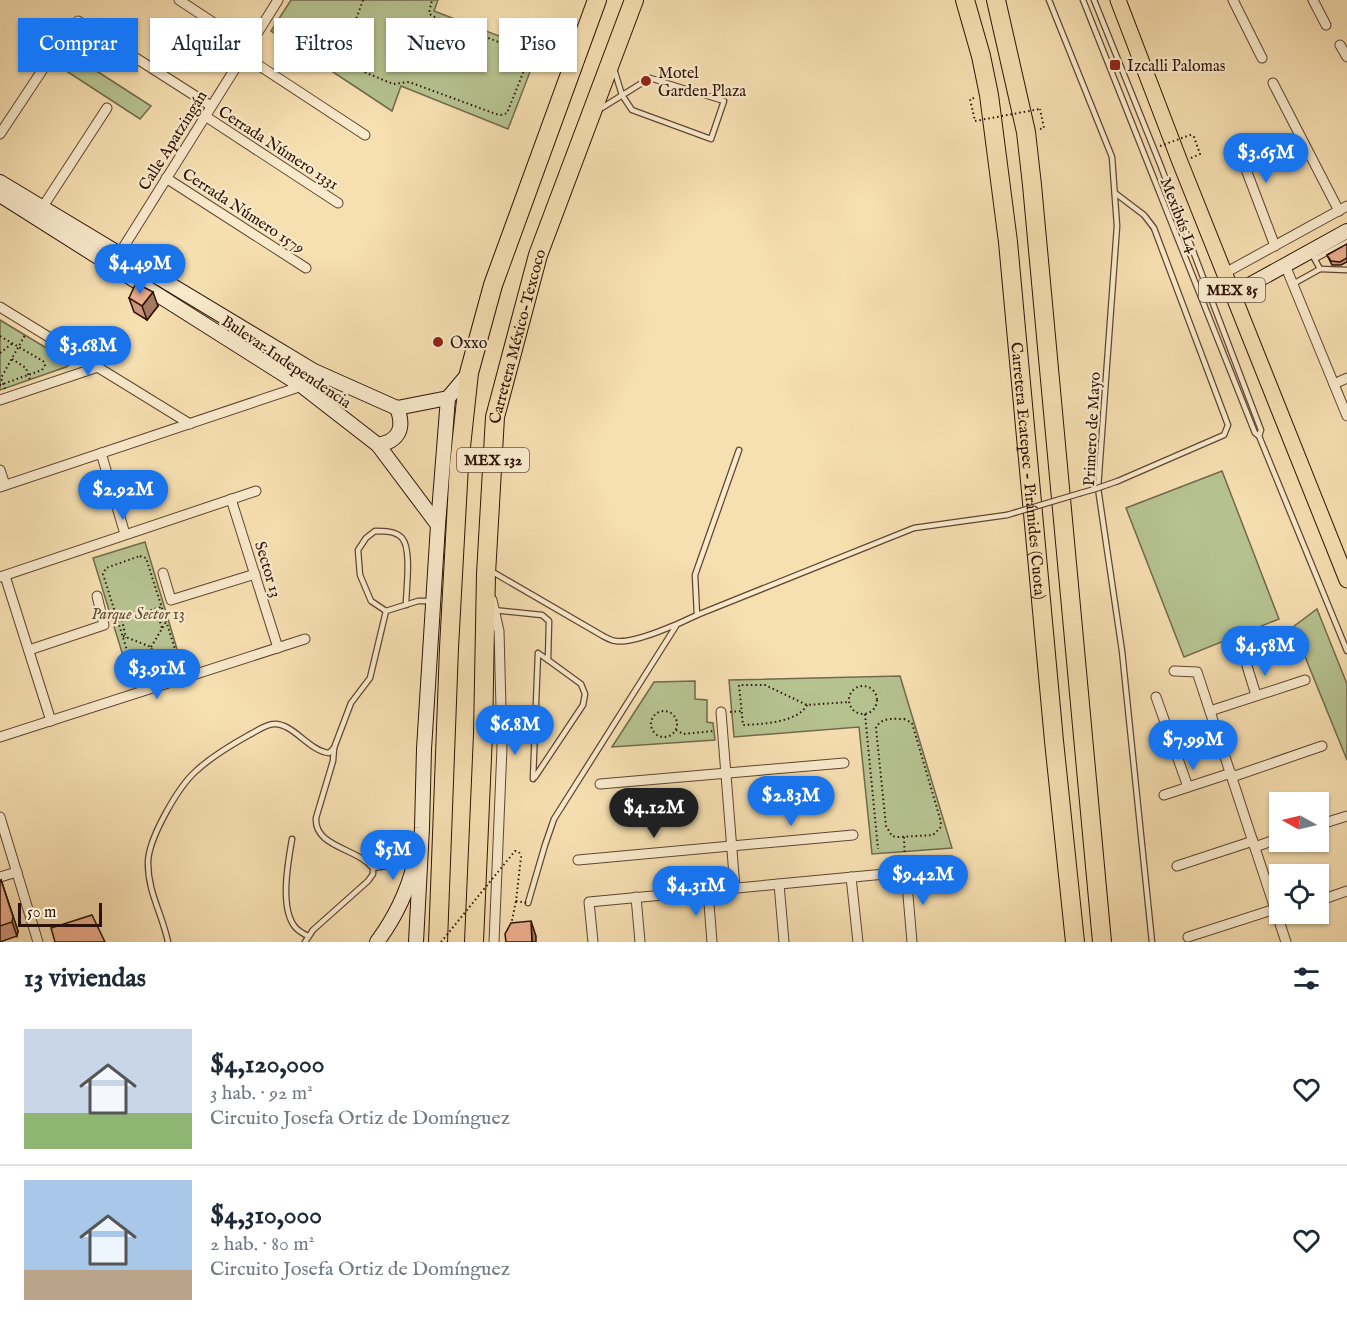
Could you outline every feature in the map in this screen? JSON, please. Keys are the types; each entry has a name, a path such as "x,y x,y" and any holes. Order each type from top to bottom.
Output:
{"highway":[{"name":"Carretera México-Texcoco","path":"439,942 449,648 459,465 469,373 493,285 597,0"},
{"name":"Carretera México-Texcoco","path":"474,942 490,610 486,571 495,417 538,255 634,0"},
{"name":"Carretera Ecatepec - Pirámides (Cuota)","path":"965,0 989,95 1008,242 1075,942"},
{"name":"Carretera Ecatepec - Pirámides (Cuota)","path":"996,0 1026,132 1032,185 1101,942"}],"main road":[{"name":"MEX 85","path":"1118,0 1347,580"}],"street":[{"path":"179,0 206,18"},
{"name":"Calle Apatzingán","path":"262,25 278,0"},
{"path":"1233,0 1262,58"},
{"path":"1313,0 1326,25"},
{"path":"1340,45 1347,57"},
{"path":"138,59 211,106"},
{"path":"262,67 365,135"},
{"path":"0,134 41,72"},
{"name":"Calle Apatzingán","path":"115,260 232,72"},
{"path":"1225,273 1343,208 1273,83"},
{"path":"39,213 107,108"},
{"name":"Cerrada Número 1331","path":"205,116 338,203"},
{"path":"1239,151 1275,246"},
{"name":"Cerrada Número 1579","path":"166,178 306,268"},
{"name":"Bulevar Independencia","path":"0,182 39,213 115,260 302,386 378,445 438,525"},
{"name":"Bulevar Independencia","path":"0,195 39,213"},
{"path":"1233,294 1285,265 1313,255 1347,231"},
{"name":"Bulevar Independencia","path":"115,260 314,371 398,408"},
{"path":"1285,265 1347,416"},
{"path":"0,307 190,424"},
{"path":"4,398 98,367"},
{"path":"416,942 424,749 448,398 469,373"},
{"path":"1334,384 1347,378"},
{"path":"0,470 2,486 302,386"},
{"path":"378,445 389,443 399,434 402,419 398,408 448,398"},
{"path":"101,453 126,534"},
{"path":"51,721 3,577 256,491"},
{"name":"Sector 13","path":"231,499 278,648"},
{"path":"163,573 171,600 255,574"},
{"path":"29,650 104,625 96,596"},
{"path":"490,610 499,631 502,747 494,942"},
{"path":"0,737 305,639"},
{"path":"1247,666 1256,695"},
{"path":"1174,671 1197,672 1269,887"},
{"path":"1210,711 1305,680"},
{"path":"1156,697 1188,787"},
{"path":"721,712 735,888"},
{"path":"1164,795 1322,746"},
{"path":"600,784 844,763"},
{"path":"1329,822 1347,816"},
{"path":"0,817 38,942"},
{"path":"381,941 410,882 422,828"},
{"path":"578,860 852,835"},
{"path":"1177,866 1269,841"},
{"path":"0,877 17,872"},
{"path":"592,942 589,902 906,872 912,942"},
{"path":"851,878 858,942"},
{"path":"779,884 784,942"},
{"path":"708,891 712,942"},
{"path":"1329,897 1347,891"},
{"path":"636,897 640,942"},
{"path":"1188,937 1269,915"},
{"path":"1281,924 1286,942"}],"lane":[{"name":"Primero de Mayo","path":"1049,0 1112,157 1117,226 1098,488 1122,651 1152,942"},
{"name":"Mexibús L4","path":"1083,0 1254,433 1259,436 1347,651"},
{"name":"Mexibús L4","path":"1095,0 1261,430 1259,436"},
{"path":"590,116 622,95 650,78 724,101 711,139 632,110 622,95 611,61"},
{"path":"486,571 603,636 616,641 628,640 676,626 697,615 914,528 1007,515 1095,489 1224,435 1228,425 1154,228 1144,215 1115,192"},
{"path":"1320,269 1313,255 1347,242"},
{"path":"1293,284 1320,269 1347,270"},
{"path":"697,615 695,575 739,450"},
{"path":"386,611 371,601 360,576 358,550 366,538 375,531 391,532 401,537 407,546 406,605"},
{"path":"386,611 418,601 433,601"},
{"path":"490,610 547,617 549,621 548,660"},
{"path":"292,839 288,862 286,903 295,927 306,939 373,874 373,868 366,859 322,838 315,826 333,761 334,748 351,703 370,678 386,611"},
{"path":"528,903 544,845 554,819 676,626"},
{"path":"538,653 548,660 581,684 585,694 583,705 533,779 538,653"},
{"path":"168,942 165,926 150,890 148,861 151,844 172,802 195,771 234,743 271,724 283,726 320,752 330,753 334,748"},
{"path":"373,868 415,861"}],"path":[{"path":"363,0 343,56 345,64 393,84 409,82 496,114 507,113 526,63 525,57 519,50 432,16 429,13 432,0"},
{"path":"970,99 975,122 1040,109 1044,128"},
{"path":"1160,146 1193,134 1200,154"},
{"path":"4,398 1,377 30,326"},
{"path":"0,336 43,361 45,365 42,370 2,384"},
{"path":"0,353 13,343"},
{"path":"12,359 26,368 33,388"},
{"path":"140,556 146,558 161,607 175,656 137,668 133,666 122,636 103,574 104,570 140,556"},
{"path":"104,625 156,609 169,604 171,600"},
{"path":"156,609 162,628"},
{"path":"122,620 126,638"},
{"path":"162,684 151,648 166,622"},
{"path":"122,636 151,648"},
{"path":"807,705 804,711 776,722 743,725 739,685 765,685 807,705 849,702"},
{"path":"862,686 870,688 876,694 877,703 872,711 865,714 854,711 849,702 854,689 862,686"},
{"path":"669,712 677,721 676,730 670,736 661,737 651,729 651,720 656,713 669,712"},
{"path":"865,714 878,849"},
{"path":"904,718 912,723 941,822 940,828 933,835 904,837 892,836 886,826 876,728 883,720 904,718"},
{"path":"676,730 683,734 723,730"},
{"path":"867,739 877,738"},
{"path":"904,837 906,872"},
{"path":"439,942 514,851 517,851 521,857 516,901 509,932"},
{"path":"516,901 528,903"}],"green space":[{"path":"291,0 438,0 434,11 452,18 386,18 386,72 487,72 487,31 499,36 499,72 530,72 508,129 401,86 392,111 333,72 374,72 374,18 279,18"},
{"path":"68,72 98,72 151,106 140,119"},
{"path":"0,320 68,361 69,365 0,390"},
{"path":"1222,471 1279,619 1184,657 1126,508"},
{"name":"Parque Sector 13","path":"145,542 183,669 132,685 93,558"},
{"path":"1317,609 1347,684 1347,760 1293,627"},
{"path":"900,676 952,848 872,854 859,727 734,737 729,680"},
{"path":"695,681 695,699 707,700 707,722 713,723 715,740 612,747 654,682"}],"building":[{"path":"1347,244 1347,258 1340,262 1331,261 1327,255"},
{"path":"136,283 153,292 142,306 129,298"},
{"path":"0,881 13,917 12,922 0,926"},
{"path":"92,915 105,942 55,942 51,928"},
{"path":"531,921 532,942 506,942 505,934 511,923"}],"place":[{"name":"Izcalli Palomas","path":"1115,65"},
{"name":"Motel Garden Plaza","path":"646,81"},
{"name":"Oxxo","path":"438,342"}]}
